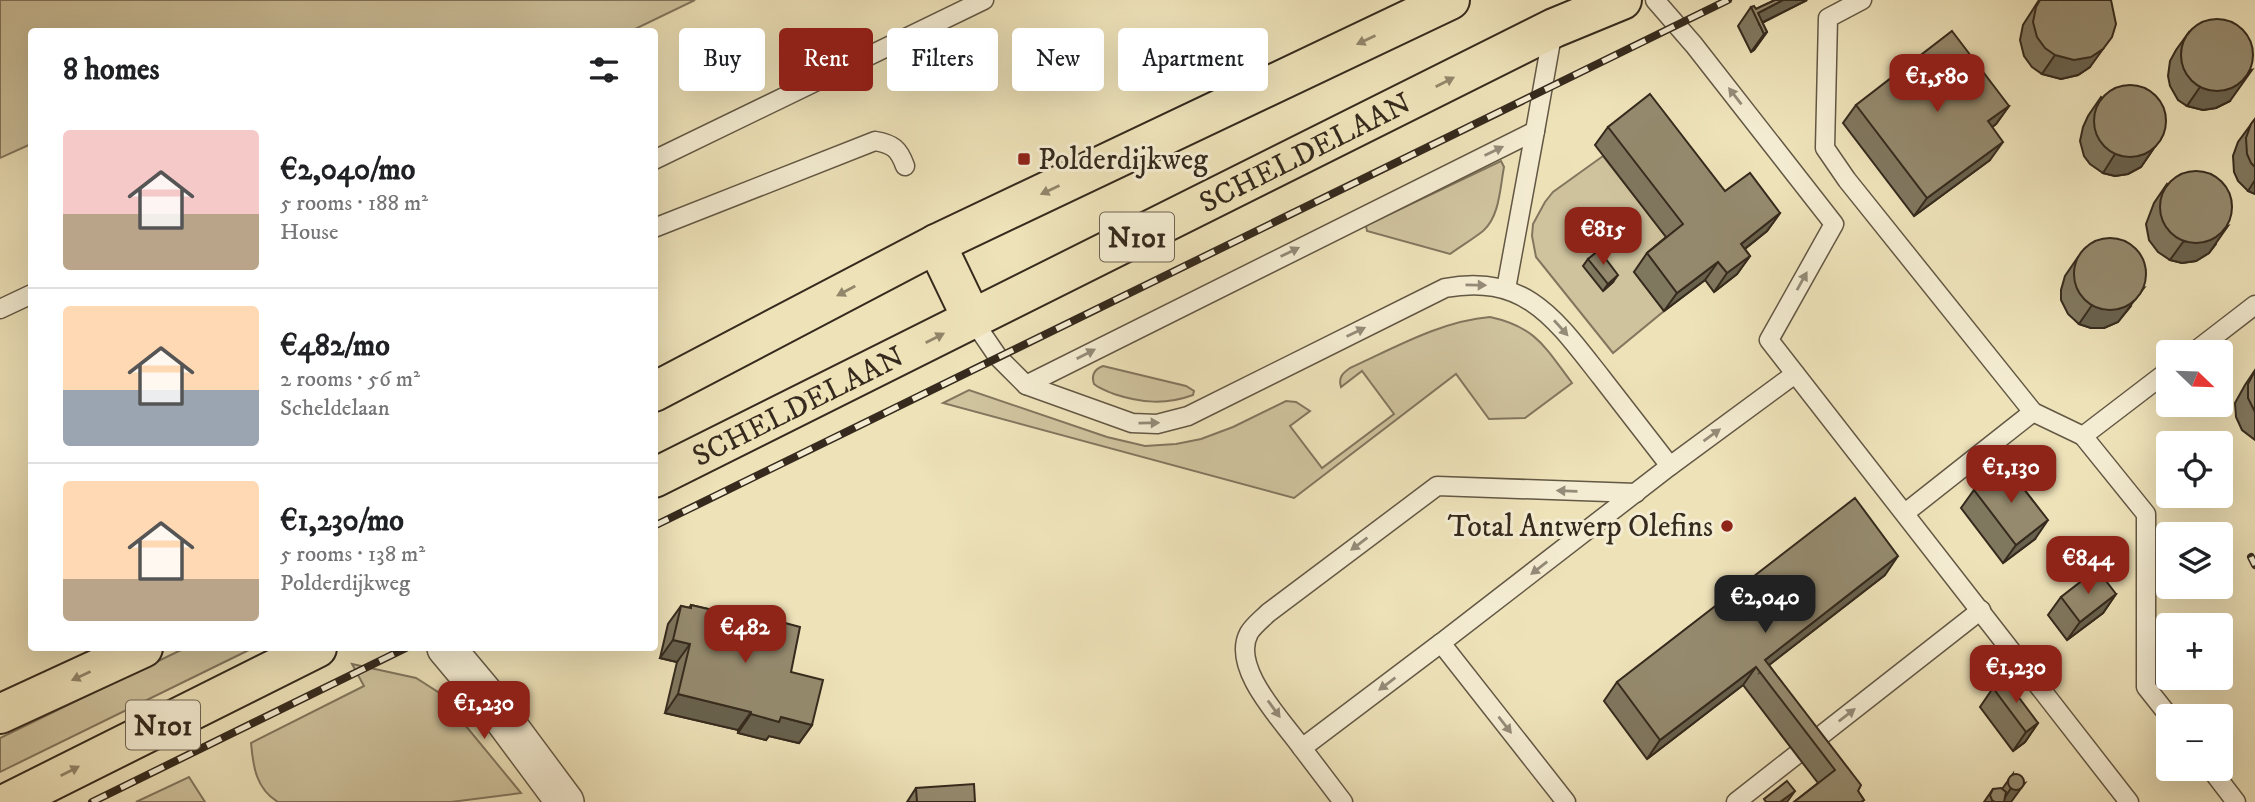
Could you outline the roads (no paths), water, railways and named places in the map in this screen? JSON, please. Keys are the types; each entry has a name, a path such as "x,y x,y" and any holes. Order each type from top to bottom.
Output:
{"main road":[{"name":"N101","path":"658,390 936,244 1450,0"},
{"name":"SCHELDELAAN","path":"658,476 1554,28 1622,0"},
{"path":"936,244 972,319"},
{"name":"N101","path":"0,714 136,651"},
{"name":"N101","path":"9,802 311,651"}],"street":[{"path":"449,651 487,697 565,802"}],"lane":[{"path":"658,158 984,0"},
{"path":"1655,0 1694,45 1834,224 1769,341 2129,802"},
{"path":"1862,0 1828,18 1825,148 1847,180 2033,412 2083,436 2147,514 2146,687 2159,704"},
{"path":"1506,289 1554,28"},
{"path":"1026,385 1535,131"},
{"path":"658,226 875,141 890,144 900,152 905,166"},
{"path":"972,319 998,357 1026,385 1132,423 1157,424 1188,416 1445,288 1467,284 1490,285 1506,289 1536,304 1559,324 1670,466"},
{"path":"0,309 28,296"},
{"path":"2210,340 2255,305"},
{"path":"1302,748 1670,466 1795,374"},
{"path":"2083,436 2156,380"},
{"path":"1905,513 2033,412"},
{"path":"1343,802 1249,676 1244,654 1249,634 1268,613 1437,486 1636,493"},
{"path":"1736,802 1981,610"},
{"path":"1441,643 1566,802"},
{"path":"2220,781 2236,802"}],"railway":[{"path":"658,524 1728,0"},
{"path":"2251,557 2255,565"},
{"path":"92,802 400,651"}],"place":[{"name":"Polderdijkweg","path":"1024,159"},
{"name":"Total Antwerp Olefins","path":"1727,526"}]}
